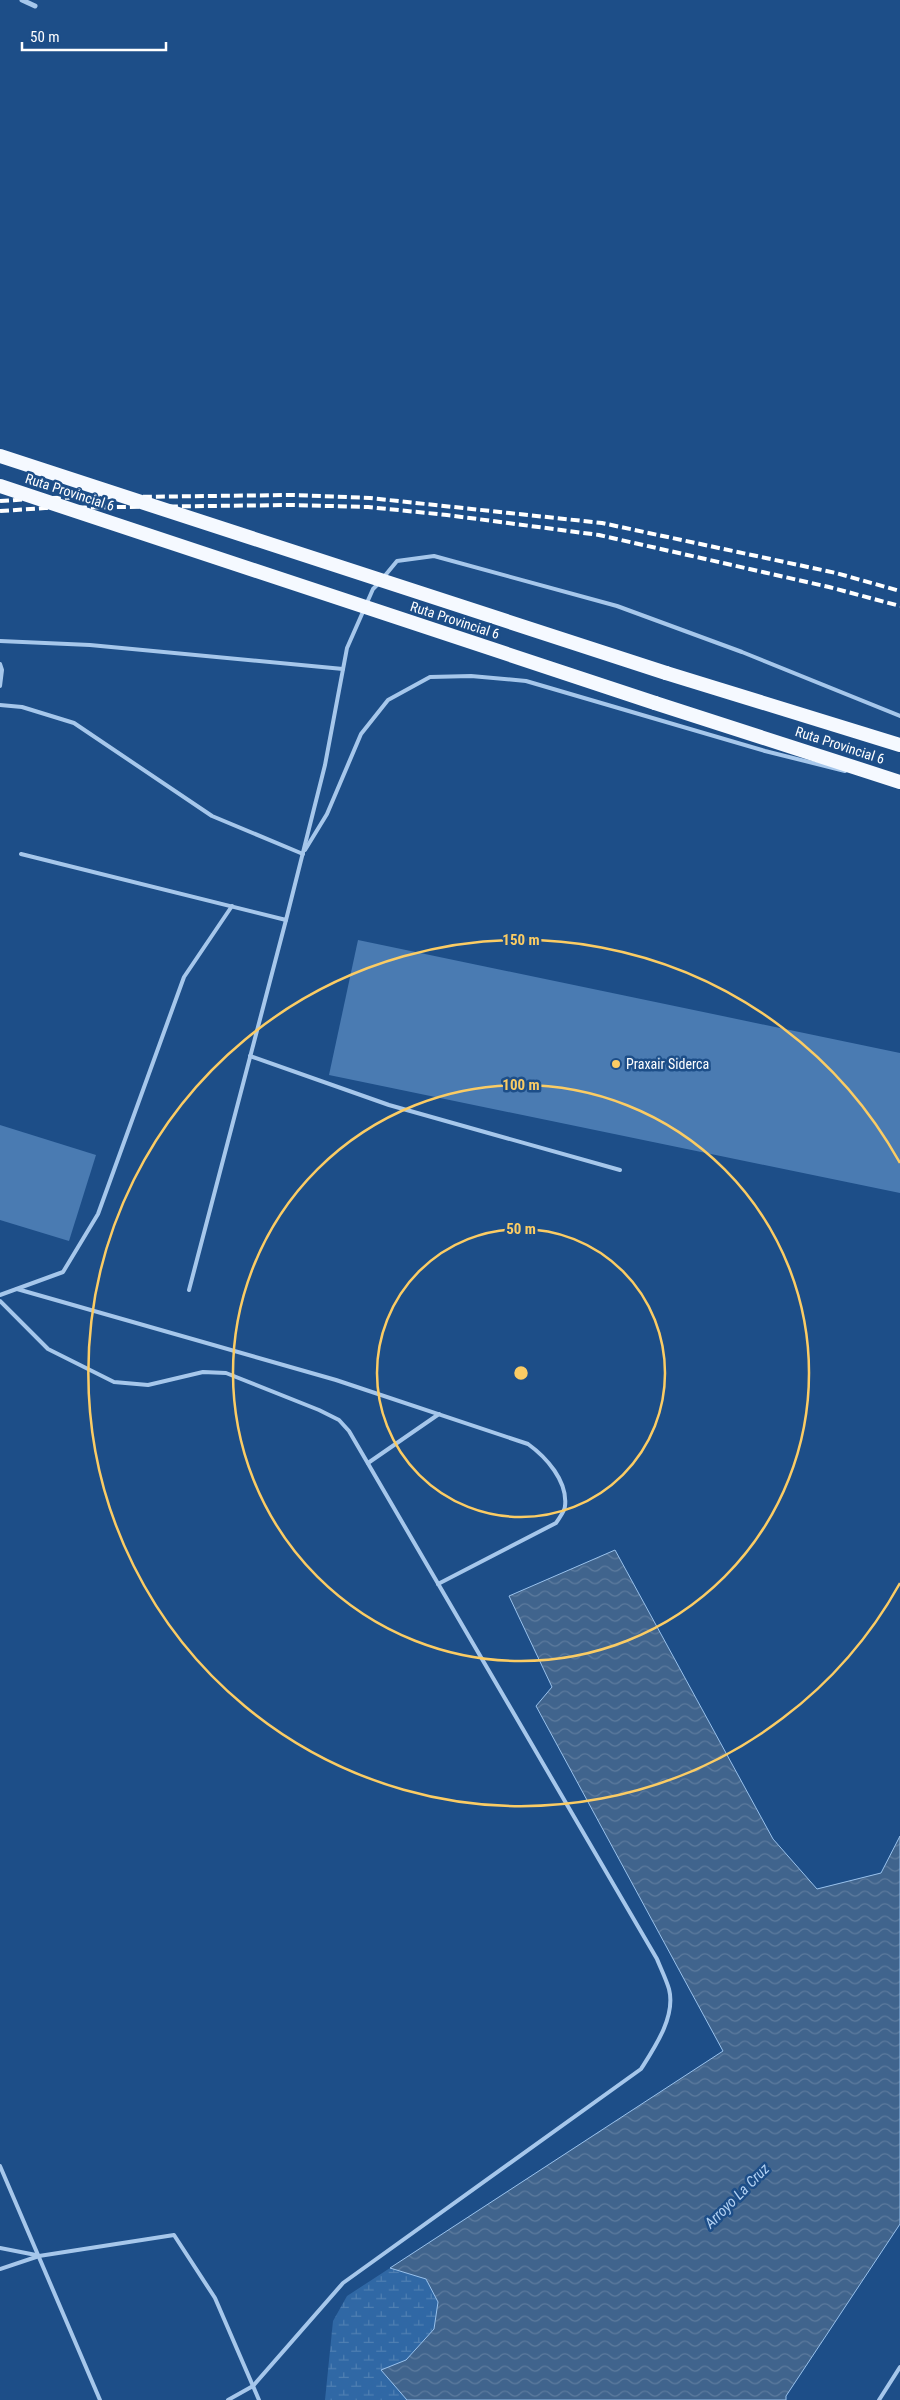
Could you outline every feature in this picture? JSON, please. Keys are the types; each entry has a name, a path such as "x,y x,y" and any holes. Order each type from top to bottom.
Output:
{"highway":[{"name":"Ruta Provincial 6","path":"0,456 666,674 900,745"},
{"name":"Ruta Provincial 6","path":"0,486 900,783"}],"street":[{"path":"22,0 35,6"}],"lane":[{"path":"189,1290 325,765 347,648 373,589 397,560 434,556 617,606 742,652 900,716"},
{"path":"0,641 90,644 343,669"},
{"path":"0,664 2,670 0,686"},
{"path":"303,854 327,814 361,734 388,700 430,677 471,676 526,681 765,751 900,783"},
{"path":"0,706 22,707 74,723 212,816 303,854"},
{"path":"21,854 286,920"},
{"path":"0,1295 63,1272 98,1214 184,978 232,906"},
{"path":"250,1056 389,1105 620,1170"},
{"path":"17,1289 336,1380 528,1444 544,1456 563,1489 565,1507 556,1523 438,1584"},
{"path":"0,1301 48,1349 114,1382 148,1385 203,1372 226,1373 340,1420 349,1431 368,1463 658,1960 669,1991 668,2015 660,2040 641,2069 343,2283 253,2386 228,2400"},
{"path":"368,1463 439,1414"},
{"path":"0,2166 100,2400"},
{"path":"0,2269 39,2256 174,2234 215,2298 259,2400"},
{"path":"0,2248 39,2256"},
{"path":"879,2400 900,2367"}],"green space":[{"path":"390,2268 426,2279 438,2302 434,2329 406,2360 382,2370 407,2400 325,2400 333,2321 347,2296"}],"water":[{"name":"Arroyo La Cruz","path":"615,1550 773,1839 817,1889 881,1873 900,1836 900,2224 786,2396 786,2400 407,2400 381,2370 406,2360 434,2329 438,2302 426,2279 390,2268 723,2051 536,1706 552,1687 509,1596"}],"building":[{"name":"Praxair Siderca","path":"358,940 900,1053 900,1193 329,1075"},
{"path":"0,1125 96,1155 69,1241 0,1220"}],"railway":[{"path":"0,501 45,498 292,495 370,498 602,523 836,573 900,591"},
{"path":"0,511 45,508 291,505 368,507 447,515 599,535 829,587 900,606"}],"place":[{"name":"Praxair Siderca","path":"616,1064"}]}
